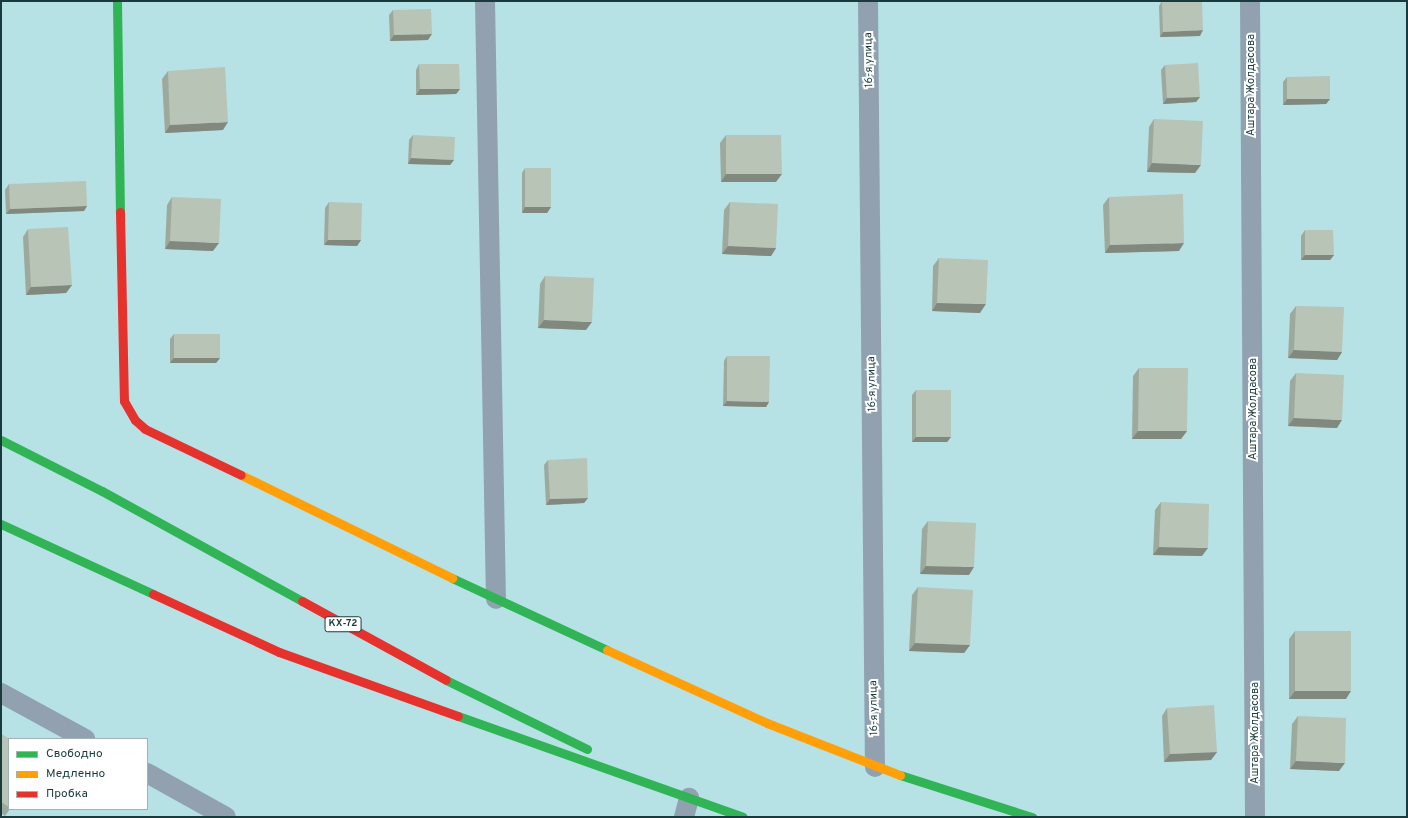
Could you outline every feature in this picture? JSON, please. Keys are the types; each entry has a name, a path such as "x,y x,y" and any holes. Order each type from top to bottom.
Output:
{"main road":[{"path":"117,1 123,374 127,408 146,429 496,599 767,722 875,767 1032,817"},
{"name":"КХ-72","path":"1,440 102,491 466,691 689,798"},
{"name":"КХ-72","path":"1,524 279,652 743,817"}],"street":[{"path":"485,1 496,599"},
{"name":"16-я улица","path":"868,1 875,767"},
{"name":"Аштара Жолдасова","path":"1250,1 1256,817"},
{"path":"1,693 82,738"},
{"path":"148,774 226,817"},
{"path":"684,817 689,798"}],"building":[{"path":"1162,1 1202,1 1203,30 1163,32"},
{"path":"431,9 432,34 394,35 393,10"},
{"path":"1198,63 1200,97 1167,98 1165,65"},
{"path":"419,64 459,64 460,89 420,89"},
{"path":"225,67 228,122 170,125 168,71"},
{"path":"1330,76 1330,99 1287,99 1287,77"},
{"path":"1154,119 1203,121 1201,165 1152,163"},
{"path":"413,135 455,137 454,160 411,158"},
{"path":"726,135 781,135 782,174 726,174"},
{"path":"525,168 551,168 551,207 525,207"},
{"path":"86,181 87,206 10,209 9,184"},
{"path":"1183,194 1184,243 1110,245 1109,197"},
{"path":"172,197 221,199 219,243 170,241"},
{"path":"329,202 362,203 361,240 328,240"},
{"path":"730,202 778,204 776,248 728,246"},
{"path":"68,227 72,285 31,287 28,229"},
{"path":"1305,230 1333,230 1334,255 1305,255"},
{"path":"939,258 988,260 986,304 937,303"},
{"path":"545,276 594,278 592,322 544,320"},
{"path":"1296,306 1344,307 1342,352 1294,350"},
{"path":"174,334 220,334 220,358 174,358"},
{"path":"727,356 770,356 769,402 727,401"},
{"path":"1139,368 1188,368 1187,431 1138,431"},
{"path":"1296,373 1344,375 1342,420 1294,418"},
{"path":"916,390 951,390 951,437 916,437"},
{"path":"587,458 588,498 550,499 548,460"},
{"path":"1161,502 1209,504 1208,548 1159,547"},
{"path":"928,521 976,523 974,567 926,566"},
{"path":"918,587 973,590 970,645 915,643"},
{"path":"1295,631 1351,631 1351,691 1295,691"},
{"path":"1214,705 1217,752 1170,754 1167,708"},
{"path":"1298,716 1346,718 1345,763 1296,761"},
{"path":"1,734 8,738 8,806 1,802"}],"traffic: fast":[{"path":"117,1 120,212"},
{"path":"1,440 102,491 302,601"},
{"path":"1,524 153,594"},
{"path":"452,578 607,650"},
{"path":"446,680 587,749"},
{"path":"458,716 743,817"},
{"path":"900,775 1032,817"}],"traffic: slow":[{"path":"241,475 452,578"},
{"path":"607,650 767,723 900,775"}],"traffic: jam":[{"path":"120,212 124,401 135,420 145,429 241,475"},
{"path":"153,594 279,652 458,716"},
{"path":"302,601 446,680"}]}
